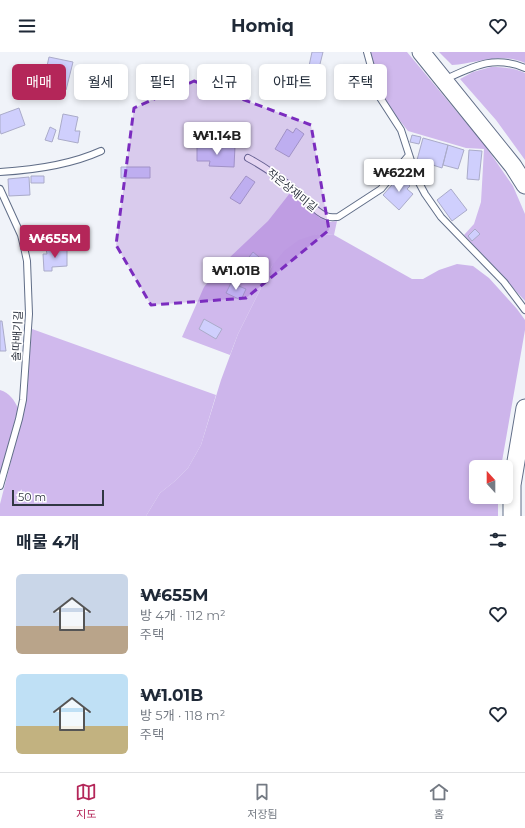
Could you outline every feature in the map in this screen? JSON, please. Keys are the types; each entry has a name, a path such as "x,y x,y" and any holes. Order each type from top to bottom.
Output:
{"street":[{"path":"421,52 513,166 525,185"},
{"path":"512,516 512,485 525,408"}],"lane":[{"path":"367,52 379,96 401,130 417,179 433,207 504,282 525,310"},
{"path":"444,80 483,64 500,62 513,63 525,68"},
{"path":"0,172 33,169 71,162 101,151"},
{"name":"작은상재미길","path":"248,158 260,164 286,183 325,216 331,217 338,216 381,189 409,155"},
{"name":"솔따배기길","path":"0,189 21,235 24,247 27,261 29,314 23,400 0,486"}],"highlighted area":[{"path":"194,81 311,125 329,230 246,298 151,305 116,245 134,108"}],"shaded area":[{"path":"370,52 407,52 484,144 513,186 525,214 525,301 464,235 474,224 481,202 484,149 466,148 408,131 385,100 387,100 387,64 373,64"},
{"path":"439,52 525,52 525,63 507,58 498,58 452,65"},
{"path":"491,67 508,68 525,73 525,160 496,120 460,79 473,72"},
{"path":"290,193 320,218 329,222 337,221 334,235 317,234 272,266 238,334 230,355 182,337 204,287 228,259 268,221"},
{"path":"317,234 334,235 412,279 423,279 439,270 457,264 473,266 489,278 525,320 525,330 502,460 469,460 469,504 498,504 498,516 146,516 160,493 188,468 201,445 221,380 238,334 272,266 284,251 299,240"},
{"path":"32,329 216,395 201,445 188,468 160,493 146,516 0,516 0,504 25,406"},
{"path":"0,390 9,395 18,408 0,478"}],"building":[{"path":"312,52 323,52 320,64 309,64"},
{"path":"49,57 73,62 66,90 66,64 47,64"},
{"path":"19,108 25,125 1,134 0,115"},
{"path":"63,114 78,117 75,131 80,131 78,143 58,139"},
{"path":"50,127 56,130 52,142 45,140"},
{"path":"296,128 304,134 289,157 275,149 287,129 293,133"},
{"path":"412,135 421,137 419,144 410,142"},
{"path":"423,138 448,145 442,168 417,160"},
{"path":"222,145 235,146 234,167 209,166 210,161 197,161 197,146 222,148"},
{"path":"448,145 464,150 458,169 443,165"},
{"path":"469,150 482,151 479,180 467,179"},
{"path":"121,167 150,167 150,178 121,178"},
{"path":"31,176 44,176 44,183 31,183"},
{"path":"246,176 255,182 240,204 230,198"},
{"path":"400,176 410,186 407,189 413,194 399,210 383,195"},
{"path":"29,177 30,195 9,196 8,179"},
{"path":"451,189 467,210 452,221 437,200"},
{"path":"475,229 480,234 472,241 468,236"},
{"path":"46,249 67,249 67,266 52,267 52,271 44,271 43,254 47,254"},
{"path":"253,252 264,261 254,275 242,266"},
{"path":"231,283 246,289 241,300 226,293"},
{"path":"204,319 222,329 216,339 199,329"},
{"path":"0,321 2,321 6,351 0,351"}]}
